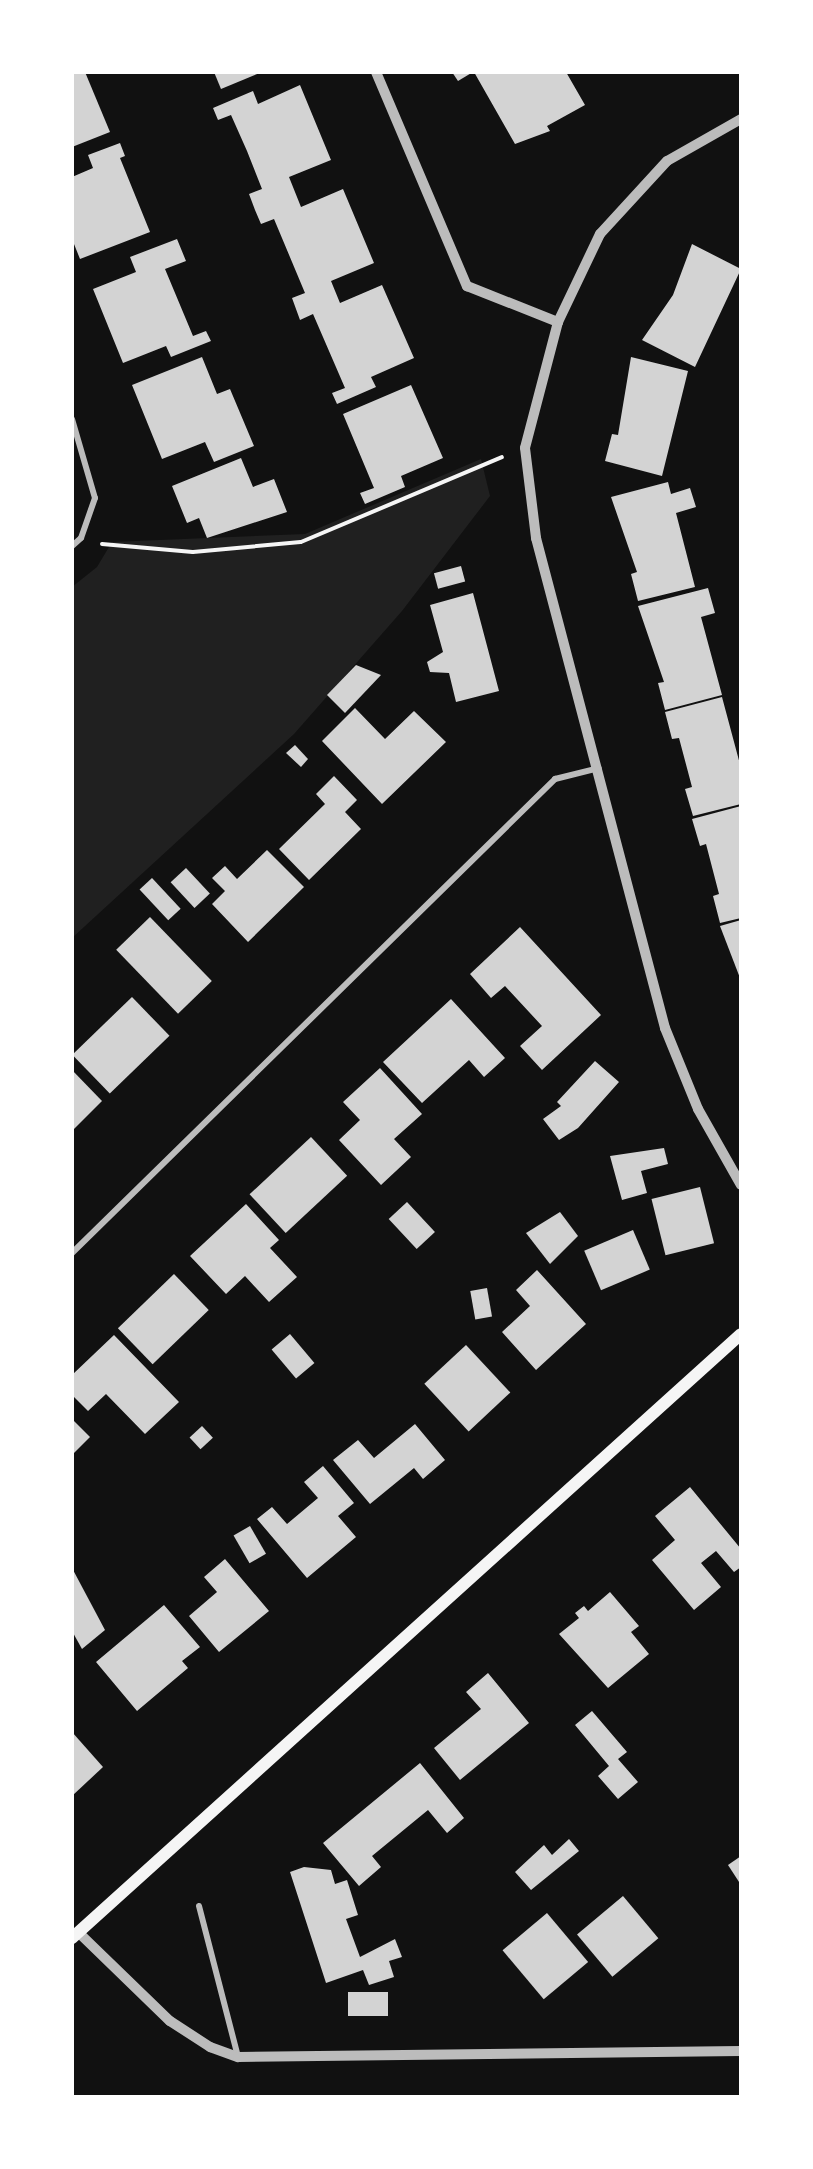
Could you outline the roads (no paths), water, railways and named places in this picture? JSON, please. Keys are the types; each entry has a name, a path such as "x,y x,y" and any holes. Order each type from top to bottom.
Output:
{"main road":[{"path":"75,1935 741,1334"}],"street":[{"path":"376,72 467,286 558,322"},
{"path":"741,119 667,161 631,196 600,234 558,322 525,448 536,538 599,768 665,1028 699,1109 741,1185"},
{"path":"72,419 95,498 81,538 72,546"},
{"path":"72,1253 555,779 599,768"},
{"path":"199,1906 238,2057"},
{"path":"75,1935 170,2020 210,2047 238,2057 741,2051"}]}
